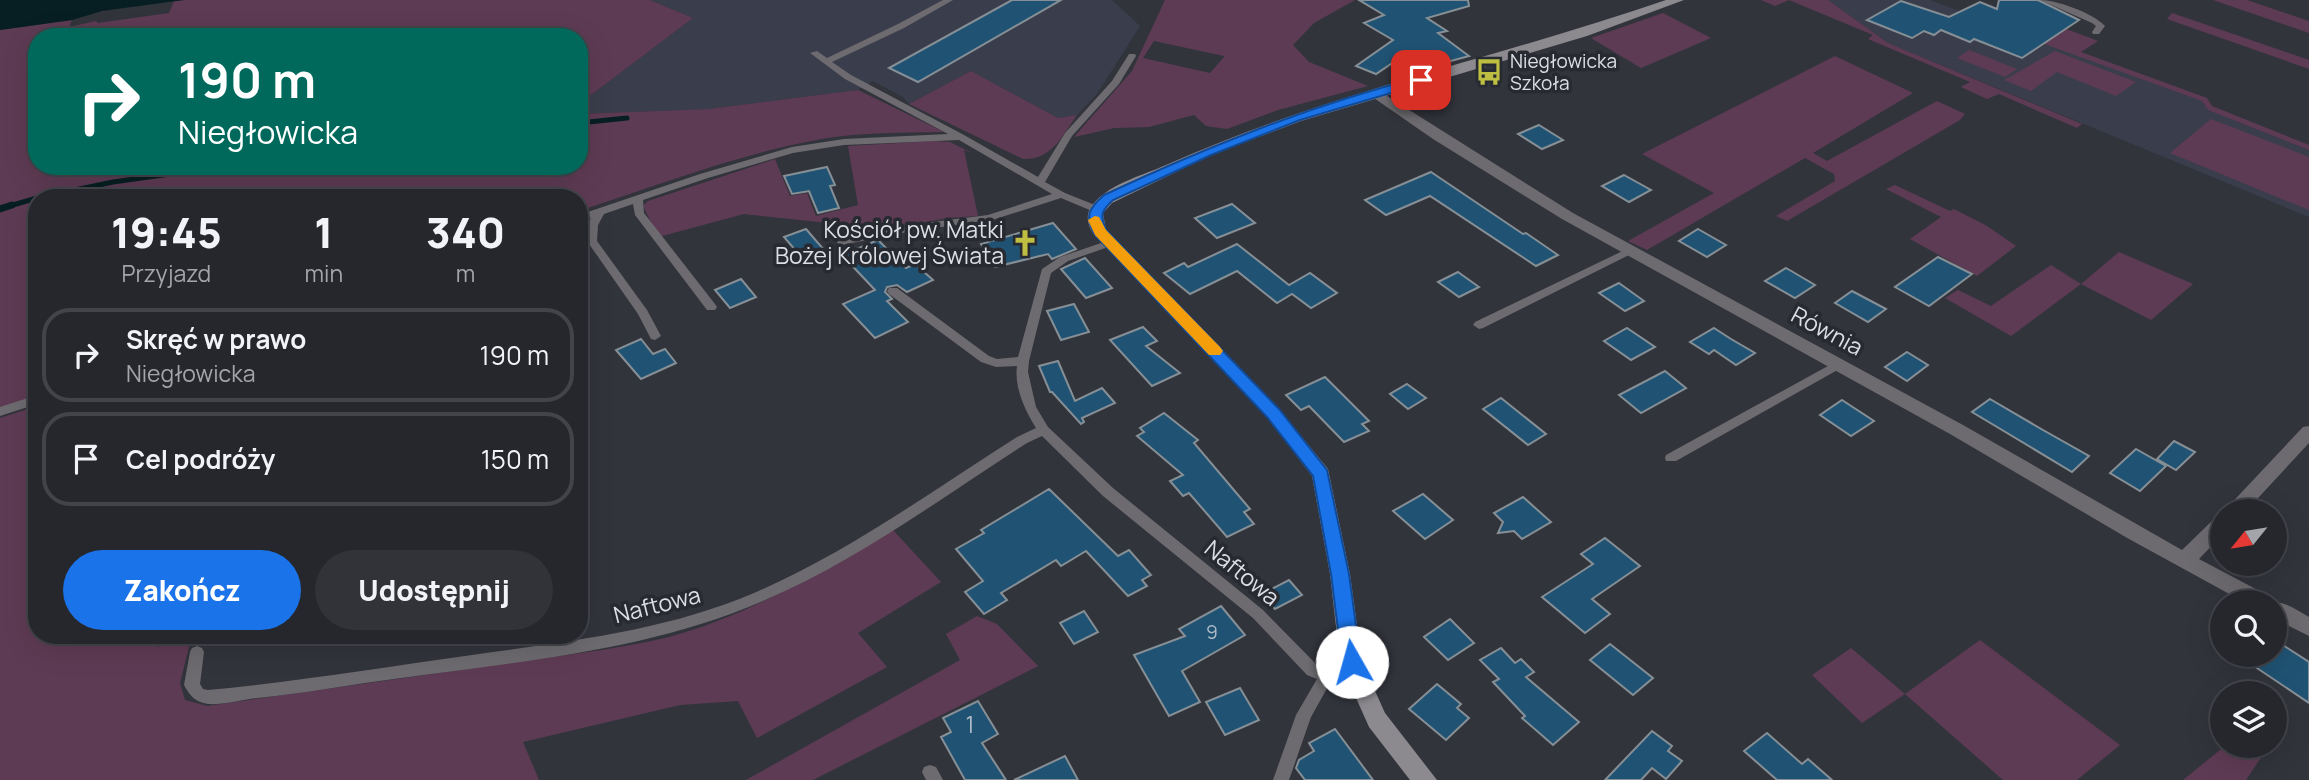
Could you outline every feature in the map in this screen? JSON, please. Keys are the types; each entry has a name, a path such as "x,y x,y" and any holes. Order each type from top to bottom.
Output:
{"street":[{"path":"1426,780 1410,765 1377,720 1357,679 1321,474 1273,413 1110,243 1095,223 1096,209 1101,202 1118,192 1283,122 1572,37 1678,0"},
{"name":"Równia","path":"1376,93 1502,176 1630,250 2240,590"},
{"path":"2245,499 2309,432"},
{"path":"2185,560 2210,535"},
{"path":"2287,615 2309,627"}],"lane":[{"path":"825,62 948,0"},
{"path":"2044,0 2095,21 2101,28 2096,32"},
{"path":"814,53 825,62 1061,195 1096,209"},
{"path":"1040,182 1068,135 1116,82 1132,56"},
{"path":"588,216 760,159 820,145 868,140 961,137"},
{"path":"842,242 917,227 989,218 1061,195"},
{"path":"638,200 639,213 711,307"},
{"path":"599,213 593,225 592,241 643,313 655,336"},
{"name":"Naftowa","path":"1110,243 1058,261 1046,271 1023,361 1026,396 1044,430 1108,492 1258,614 1304,664 1326,676"},
{"path":"1479,325 1630,250"},
{"path":"893,291 985,359 996,363 1023,361"},
{"path":"1671,458 1837,365"},
{"path":"0,412 28,402"},
{"name":"Naftowa","path":"588,643 657,631 740,604 811,571 867,539 1022,440 1044,430"},
{"name":"Naftowa","path":"197,652 191,685 198,694 208,697 582,644"},
{"path":"1281,780 1304,715 1326,676 1357,679"}],"shaded area":[{"path":"0,0 184,0 102,11 72,20 0,30"},
{"path":"650,0 1112,0 1140,26 1097,94 1077,115 1058,118 971,71 909,104 903,97 873,81 858,90 709,109 588,114 588,97 693,18"},
{"path":"650,0 693,18 588,97 588,28 28,28 28,175 588,175 588,114 709,109 858,90 944,132 852,135 790,145 699,171 588,208 588,189 28,189 28,399 0,409 0,30 72,20 69,27 96,21 98,23 169,13 174,1"},
{"path":"1165,0 1355,0 1314,23 1293,45 1309,62 1368,86 1278,110 1227,129 1206,126 1194,115 1149,127 1114,128 1074,137 1132,71","holes":["1154,41 1224,56 1210,73 1143,58"]},
{"path":"1761,0 1789,0 1775,6"},
{"path":"1789,0 1828,0 1888,43 2082,124 2077,128 1999,94 1987,99 1961,87 1970,82 1868,39 1873,35"},
{"path":"1828,0 1930,0 2202,101 2208,110 2309,150 2309,217 1888,43"},
{"path":"2213,0 2247,0 2309,21 2309,33"},
{"path":"1663,13 1711,38 1641,68 1591,38"},
{"path":"2172,13 2309,60 2309,69 2167,19"},
{"path":"2040,19 2098,41 2081,52 2207,98 2212,106 2309,145 2309,150 2208,110 2202,101 2014,33"},
{"path":"1969,50 2017,69 2005,77 1957,58"},
{"path":"2055,51 2136,82 2116,96 2057,72 2031,91 2004,80"},
{"path":"1835,56 1913,93 1813,153 1827,161 1937,101 1965,114 1960,120 1787,221 1776,216 1835,181 1834,174 1805,158 1647,250 1628,241 1714,193 1642,154"},
{"path":"971,71 1058,118 1077,115 1049,151 1042,156 1023,159 909,104"},
{"path":"2211,119 2309,157 2309,210 2170,153"},
{"path":"950,142 974,154 964,150 978,216 947,218 869,233 866,227 744,214 662,236 654,228 643,206 648,201 775,159 790,196 807,193 816,216 858,205 848,146"},
{"path":"1895,185 1950,211 1954,209 1987,226 2016,246 1977,276 1910,239 1941,217 1886,189"},
{"path":"2119,252 2193,284 2151,320 2081,284"},
{"path":"2051,265 2081,284 2011,336 1945,298 1958,290 1991,306"},
{"path":"28,409 28,644 158,644 157,647 166,644 190,644 180,683 185,700 207,706 602,650 665,638 754,606 893,530 941,582 858,633 887,667 757,738 738,701 680,705 523,742 539,780 0,780 0,418"},
{"path":"977,616 997,624 1038,666 813,780 746,780 960,660 946,634"},
{"path":"1980,640 2120,745 2077,780 2003,780 1905,694"},
{"path":"1851,648 1905,694 1862,723 1812,675"},
{"path":"2210,758 2261,758 2246,780 2183,780"}],"building":[{"path":"1012,0 1061,0 918,82 889,68"},
{"path":"1359,0 1468,0 1469,6 1427,18 1447,31 1438,33 1469,56 1425,68 1407,53 1376,74 1356,66 1393,40 1364,23 1384,15"},
{"path":"1999,0 2038,0 2079,20 2022,58 1974,39 1970,42 1941,30 1934,35 1924,31 1912,38 1867,20 1901,1 1949,17 1980,2 1997,9"},
{"path":"1539,125 1563,140 1542,149 1518,134"},
{"path":"827,167 835,185 830,186 839,208 818,213 809,191 792,194 784,176"},
{"path":"1431,172 1558,255 1536,266 1430,196 1386,215 1365,200"},
{"path":"1624,175 1651,190 1629,202 1602,186"},
{"path":"1232,204 1255,223 1217,238 1195,218"},
{"name":"Kościół pw. Matki Bożej Królowej Świata","path":"1053,223 1076,249 1052,259 1048,254 995,267 981,244"},
{"path":"806,229 825,251 803,259 784,237"},
{"path":"1698,229 1726,245 1707,257 1679,241"},
{"path":"878,240 906,268 915,264 933,280 907,292 897,285 887,287 885,292 892,299 887,301 908,322 875,338 843,304 875,290 842,255"},
{"path":"1237,244 1289,285 1310,273 1337,293 1311,308 1292,294 1277,303 1237,271 1190,294 1164,273 1184,263 1188,267"},
{"path":"1938,257 1972,274 1929,306 1895,287"},
{"path":"1085,258 1112,288 1086,298 1061,269"},
{"path":"1786,268 1815,285 1795,298 1765,281"},
{"path":"1458,272 1479,287 1459,297 1438,282"},
{"path":"741,279 756,297 730,308 715,290"},
{"path":"1619,283 1644,301 1625,311 1599,293"},
{"path":"1852,291 1886,309 1868,322 1835,303"},
{"path":"1074,304 1089,332 1061,340 1047,311"},
{"path":"1143,327 1157,341 1146,346 1180,373 1152,386 1110,340"},
{"path":"1627,328 1655,347 1631,360 1604,341"},
{"path":"1714,328 1755,353 1736,365 1714,350 1709,354 1690,342"},
{"path":"641,339 653,354 665,349 676,363 641,379 616,350"},
{"path":"1907,352 1928,365 1907,381 1885,367"},
{"path":"1058,361 1075,401 1102,388 1115,403 1082,418 1084,422 1081,424 1050,392 1039,366"},
{"path":"1665,371 1686,388 1641,413 1619,395"},
{"path":"1325,377 1369,421 1362,424 1369,431 1344,442 1309,406 1301,410 1286,395"},
{"path":"1407,384 1426,398 1408,409 1390,394"},
{"path":"1501,398 1546,434 1528,445 1483,409"},
{"path":"1990,399 2089,456 2072,472 1972,412"},
{"path":"1842,400 1874,421 1851,436 1820,415"},
{"path":"1164,413 1198,440 1194,443 1250,509 1244,512 1254,524 1227,537 1189,493 1183,496 1170,481 1183,475 1137,436 1144,432 1140,428"},
{"path":"2174,441 2195,452 2176,470 2157,459"},
{"path":"2136,449 2166,466 2140,491 2110,473"},
{"path":"1049,489 1118,556 1129,550 1151,575 1142,580 1147,586 1128,596 1086,551 1061,566 1056,560 1001,593 1007,600 984,614 965,592 983,581 956,549 984,533 981,530"},
{"path":"1423,494 1453,520 1425,539 1393,511"},
{"path":"1523,497 1551,522 1522,539 1514,531 1498,533 1503,522 1494,513"},
{"path":"1605,538 1640,566 1592,599 1610,614 1585,633 1542,597 1593,564 1581,554"},
{"path":"1289,580 1302,595 1275,609 1262,594"},
{"path":"1221,606 1245,635 1182,671 1200,702 1169,716 1134,655 1185,636 1179,629"},
{"path":"1084,611 1098,632 1074,644 1060,623"},
{"path":"1450,619 1474,643 1448,660 1424,637"},
{"path":"1610,644 1653,678 1633,695 1590,660"},
{"path":"1501,648 1515,663 1521,659 1534,672 1526,677 1579,722 1553,745 1522,718 1525,716 1493,682 1499,679 1480,660"},
{"path":"2287,648 2309,662 2309,703 2287,688 2287,681 2276,681 2255,667 2287,667"},
{"path":"1437,684 1461,704 1457,708 1469,718 1446,740 1409,709"},
{"path":"1240,688 1259,720 1225,735 1206,702"},
{"path":"978,701 998,734 982,743 1006,780 965,780 941,737 951,732 943,718"},
{"path":"1335,729 1373,780 1305,780 1296,768 1299,760 1314,751 1309,743"},
{"path":"1652,731 1672,746 1668,751 1682,761 1666,779 1652,768 1641,780 1605,780"},
{"path":"1767,733 1802,764 1808,759 1832,780 1777,780 1744,751"},
{"path":"1065,756 1078,780 1014,780"}],"waterway":[{"path":"588,122 627,118"},
{"path":"80,189 163,175"},
{"path":"6,207 28,201"},
{"path":"6,207 12,205"},
{"path":"0,209 6,207"}],"slow traffic":[{"path":"1095,220 1100,232 1215,351"}],"place":[{"name":"Niegłowicka Szkoła","path":"1489,72"},
{"name":"Kościół pw. Matki Bożej Królowej Świata","path":"1025,243"}],"route":[{"path":"1352,662 1340,574 1321,474 1273,413 1100,232 1094,217 1101,202 1118,192 1206,152 1296,118 1421,80"}]}
